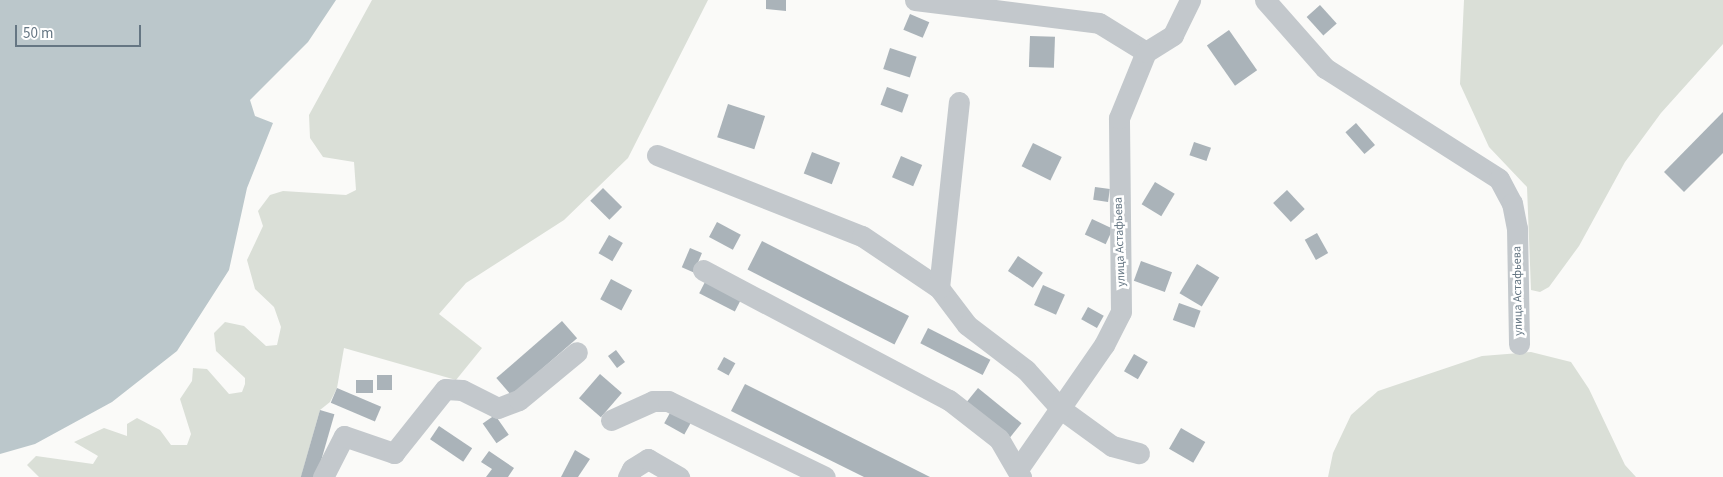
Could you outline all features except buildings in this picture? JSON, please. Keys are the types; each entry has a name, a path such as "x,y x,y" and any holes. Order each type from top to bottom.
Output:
{"street":[{"path":"916,0 1099,23 1146,52 1173,35 1190,0"},
{"name":"улица Астафьева","path":"1265,0 1325,68 1499,179 1512,203 1517,228 1519,344"},
{"name":"улица Астафьева","path":"1020,473 1121,312 1120,118 1146,52"},
{"path":"939,288 959,102"},
{"path":"657,154 862,236 939,288 967,325 1026,370 1061,409 1112,446 1139,454"},
{"path":"704,270 950,400 999,439 1020,473"},
{"path":"323,477 344,436 394,453 445,389 462,390 498,408 519,400 577,352"},
{"path":"611,420 652,401 668,401 825,477"},
{"path":"628,477 632,469 648,459 679,477"}],"shaded area":[{"path":"0,0 336,0 308,42 250,100 255,116 273,123 247,188 229,270 177,351 112,402 35,444 0,454"},
{"path":"372,0 708,0 628,158 564,220 466,283 439,314 482,348 456,380 344,348 337,388 330,402 320,410 301,477 39,477 27,465 36,456 93,464 98,456 74,442 104,428 127,436 127,424 137,418 160,430 171,445 187,445 191,434 180,399 192,381 193,368 207,369 229,394 242,392 245,384 245,378 216,351 214,333 225,322 244,326 266,346 277,345 281,327 274,307 255,289 247,260 263,226 258,211 270,195 283,191 346,195 356,190 354,162 323,157 310,138 309,115"},
{"path":"1464,0 1723,0 1723,44 1661,113 1625,162 1579,246 1549,287 1540,292 1531,290 1527,187 1489,147 1460,84"},
{"path":"1531,352 1571,362 1589,389 1625,465 1636,477 1328,477 1333,453 1351,415 1378,391 1482,356"}]}
